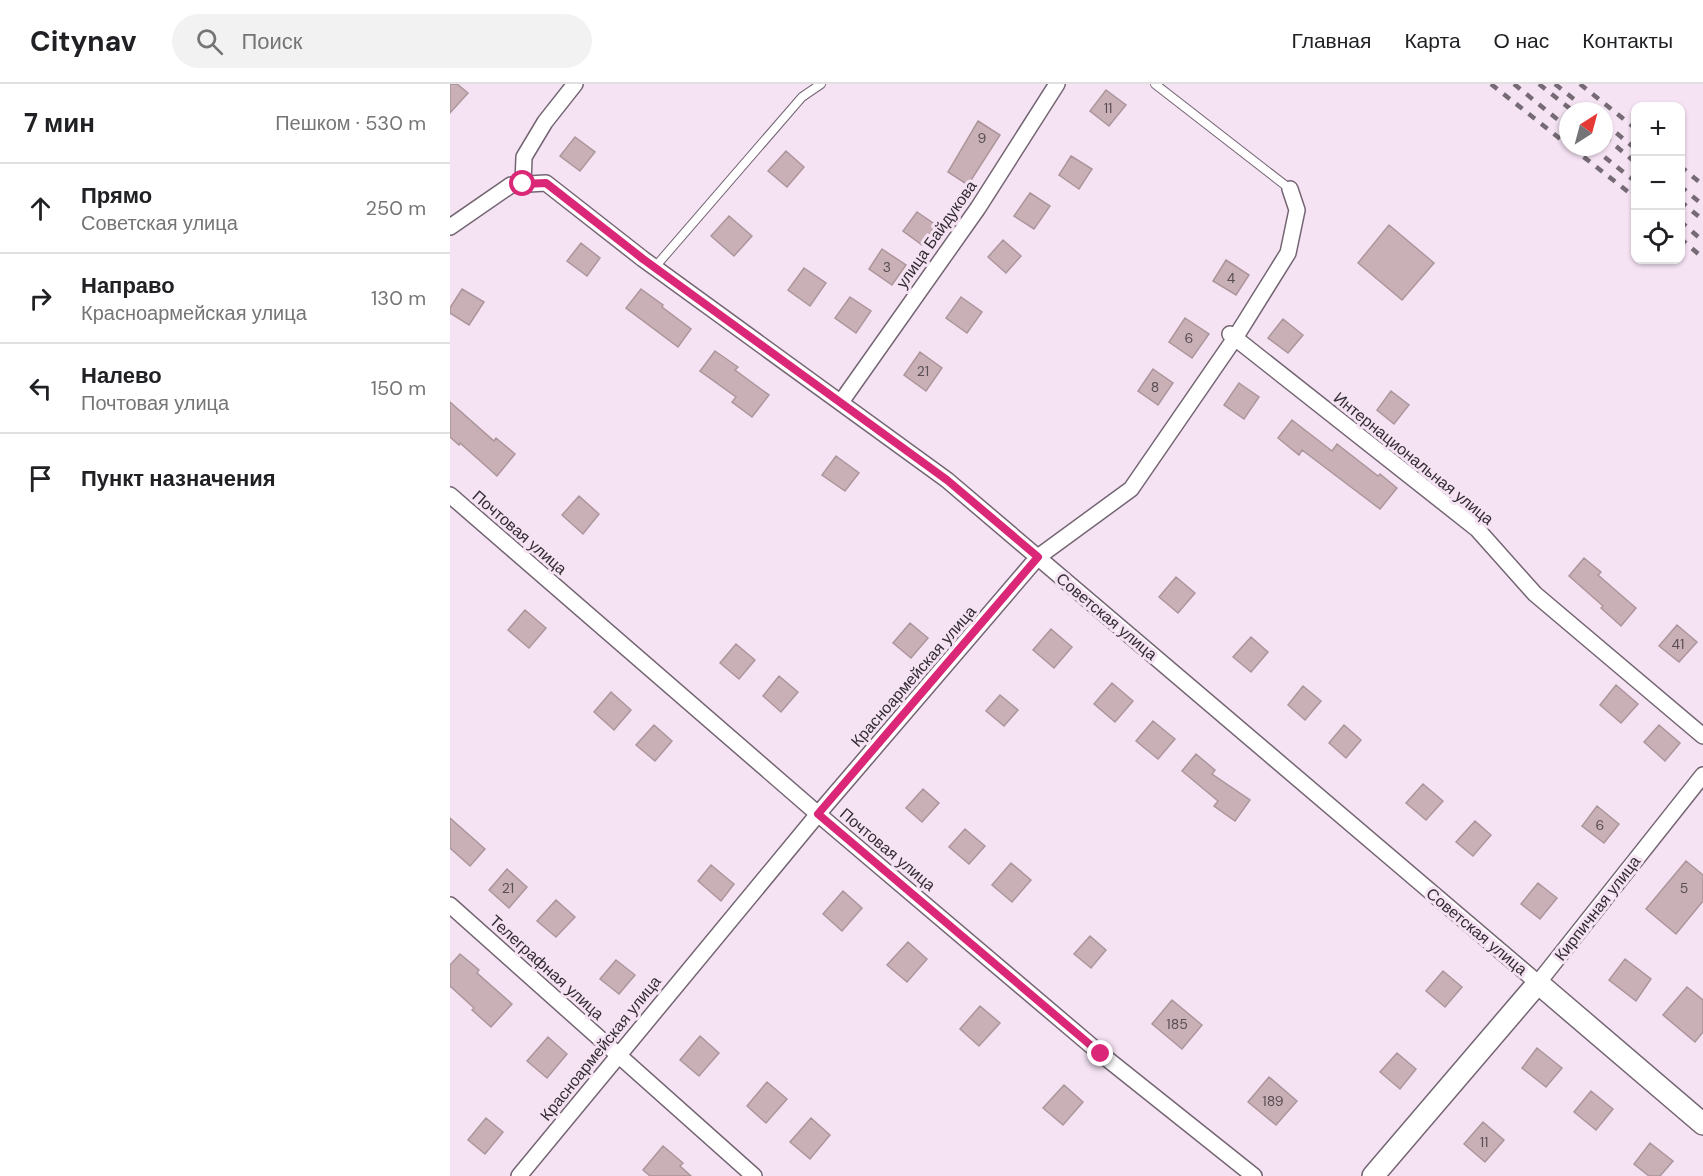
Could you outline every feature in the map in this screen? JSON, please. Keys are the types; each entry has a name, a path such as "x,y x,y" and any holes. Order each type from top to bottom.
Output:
{"street":[{"path":"523,184 524,158 545,122 575,84"},
{"name":"улица Байдукова","path":"841,402 978,208 1057,84"},
{"name":"Советская улица","path":"450,227 511,185 546,183 655,267 947,480 1703,1124"},
{"name":"Красноармейская улица","path":"519,1176 818,814 1038,557 1131,489 1288,253 1297,210 1290,189"},
{"name":"Интернациональная улица","path":"1233,336 1477,529 1535,594 1703,736"},
{"name":"Почтовая улица","path":"450,495 818,814 1101,1054 1254,1176"},
{"name":"Кирпичная улица","path":"1373,1176 1538,983 1703,775"},
{"name":"Телеграфная улица","path":"450,905 754,1176"}],"lane":[{"path":"655,267 802,97 821,84"},
{"path":"1155,84 1290,189"}],"building":[{"path":"450,84 457,84 468,93 450,113"},
{"path":"1106,90 1126,105 1109,126 1090,111"},
{"path":"978,121 1000,135 968,185 948,172"},
{"path":"575,137 595,152 580,171 560,156"},
{"path":"786,151 804,167 787,187 768,171"},
{"path":"1071,156 1092,169 1079,189 1059,175"},
{"path":"1030,193 1050,206 1034,229 1014,216"},
{"path":"917,212 936,225 922,245 903,231"},
{"path":"729,216 752,236 734,256 711,236"},
{"path":"1389,225 1434,263 1402,300 1358,263"},
{"path":"1003,240 1021,256 1006,273 988,257"},
{"path":"581,243 600,258 587,276 567,261"},
{"path":"882,249 906,265 892,285 869,269"},
{"path":"1226,260 1249,275 1236,295 1213,281"},
{"path":"804,268 826,283 810,306 788,290"},
{"path":"462,289 484,302 469,325 450,313 450,308"},
{"path":"641,289 691,329 678,347 626,308"},
{"path":"850,297 871,311 856,333 835,318"},
{"path":"961,297 982,312 967,333 946,318"},
{"path":"1185,318 1209,334 1192,358 1169,342"},
{"path":"1283,319 1303,335 1288,353 1268,338"},
{"path":"715,351 738,367 735,370 769,395 752,417 732,402 736,397 700,371"},
{"path":"920,352 942,368 926,391 904,375"},
{"path":"1153,369 1173,383 1158,405 1138,391"},
{"path":"1239,383 1259,397 1244,419 1224,405"},
{"path":"1391,391 1409,405 1394,424 1377,410"},
{"path":"450,402 494,441 496,438 515,454 497,476 450,437"},
{"path":"1292,420 1332,451 1337,444 1397,488 1380,509 1302,450 1299,455 1278,438"},
{"path":"836,456 859,473 845,491 822,475"},
{"path":"579,496 599,514 583,534 562,515"},
{"path":"1584,558 1601,572 1598,575 1636,608 1621,626 1601,608 1603,606 1569,576"},
{"path":"1176,577 1195,593 1178,613 1159,597"},
{"path":"525,610 546,628 529,648 508,630"},
{"path":"910,623 928,638 911,658 893,643"},
{"path":"1677,625 1697,642 1679,662 1659,646"},
{"path":"1051,629 1072,647 1054,668 1033,650"},
{"path":"1251,637 1268,652 1251,672 1233,657"},
{"path":"736,644 755,660 739,679 720,663"},
{"path":"779,676 798,692 781,712 763,696"},
{"path":"1112,683 1133,701 1115,722 1094,704"},
{"path":"1616,685 1638,704 1621,723 1600,705"},
{"path":"1303,686 1321,701 1305,720 1288,705"},
{"path":"611,692 631,710 614,730 594,712"},
{"path":"1000,695 1018,710 1004,726 986,711"},
{"path":"1153,721 1175,739 1158,759 1136,741"},
{"path":"654,725 672,741 655,761 636,745"},
{"path":"1344,725 1361,740 1346,758 1329,743"},
{"path":"1659,725 1680,743 1665,761 1644,742"},
{"path":"1196,754 1215,770 1212,774 1250,800 1235,821 1214,806 1218,801 1182,771"},
{"path":"1423,784 1443,801 1426,820 1406,803"},
{"path":"923,789 939,803 922,822 906,808"},
{"path":"1597,806 1619,824 1604,843 1582,826"},
{"path":"450,818 485,849 470,866 450,848"},
{"path":"1475,821 1491,835 1473,856 1456,842"},
{"path":"965,829 985,846 969,864 949,847"},
{"path":"1686,861 1703,875 1703,901 1676,934 1646,909"},
{"path":"1011,863 1031,880 1012,902 992,885"},
{"path":"711,865 734,884 721,901 698,881"},
{"path":"507,869 527,887 509,908 489,890"},
{"path":"1538,883 1557,898 1540,919 1521,904"},
{"path":"843,891 862,908 842,931 823,914"},
{"path":"556,900 575,917 556,937 537,921"},
{"path":"1090,936 1106,950 1091,968 1074,954"},
{"path":"908,942 927,959 907,982 887,965"},
{"path":"460,954 479,970 477,973 512,1004 491,1027 450,986 450,965"},
{"path":"1625,959 1651,979 1636,1001 1609,980"},
{"path":"616,960 635,975 619,994 600,979"},
{"path":"1443,971 1462,987 1445,1007 1426,991"},
{"path":"1687,987 1703,1000 1703,1032 1695,1042 1663,1015"},
{"path":"1172,1000 1202,1025 1182,1049 1152,1024"},
{"path":"980,1006 1000,1023 979,1046 960,1029"},
{"path":"700,1036 719,1053 699,1076 680,1060"},
{"path":"548,1037 567,1054 547,1078 527,1061"},
{"path":"1537,1048 1562,1068 1546,1087 1522,1068"},
{"path":"1397,1053 1416,1069 1400,1089 1380,1072"},
{"path":"1269,1077 1297,1101 1276,1125 1248,1102"},
{"path":"767,1082 787,1099 766,1123 747,1106"},
{"path":"1064,1085 1083,1102 1063,1125 1043,1108"},
{"path":"1591,1091 1613,1109 1596,1130 1574,1112"},
{"path":"486,1118 503,1132 485,1154 468,1140"},
{"path":"811,1118 830,1135 810,1159 790,1142"},
{"path":"1483,1122 1504,1140 1485,1162 1464,1144"},
{"path":"1650,1143 1673,1161 1660,1176 1649,1176 1634,1164"},
{"path":"663,1146 683,1163 680,1166 691,1176 650,1176 643,1170"}],"railway":[{"path":"1491,84 1559,138"},
{"path":"1514,84 1559,121"},
{"path":"1539,84 1562,102"},
{"path":"1555,84 1578,102"},
{"path":"1580,84 1631,125"},
{"path":"1613,130 1631,145"},
{"path":"1613,144 1631,159"},
{"path":"1582,156 1631,194"},
{"path":"1603,156 1631,178"},
{"path":"1685,170 1703,185"},
{"path":"1685,190 1703,205"},
{"path":"1685,205 1703,220"},
{"path":"1685,225 1703,241"},
{"path":"1685,242 1703,258"}],"route":[{"path":"523,184 546,183 643,259 947,480 1038,557 818,814 1101,1054"}]}
